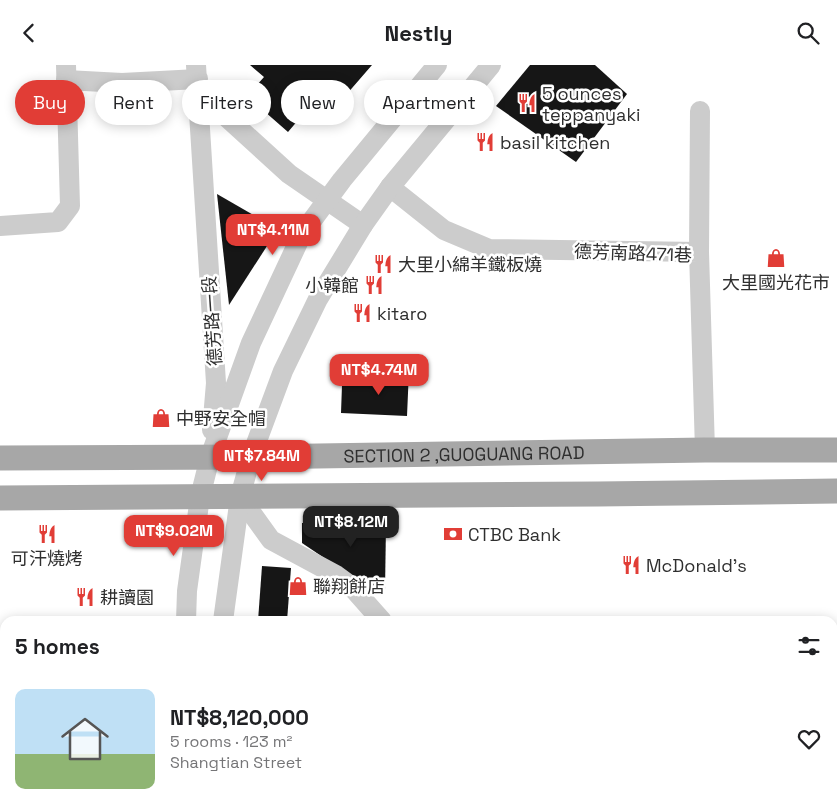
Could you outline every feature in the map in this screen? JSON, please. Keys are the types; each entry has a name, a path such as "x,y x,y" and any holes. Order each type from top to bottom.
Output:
{"main road":[{"name":"SECTION 2 ,GUOGUANG ROAD","path":"0,457 251,457 705,450 837,451"},
{"path":"0,498 837,491"}],"street":[{"path":"186,616 187,591 200,497 210,457 251,343 302,234 326,199 437,65"},
{"path":"224,616 240,497 251,457 283,371 318,299 364,225 390,187 491,65"},
{"path":"0,226 58,222 70,207 66,73 122,83 198,79 289,174 364,225"},
{"name":"德芳路一段","path":"198,79 216,383 210,457"},
{"path":"699,252 700,111"},
{"name":"德芳南路471巷","path":"390,187 444,230 489,249 699,252 705,450"},
{"path":"240,497 271,540 336,575 351,586 378,616"}],"building":[{"path":"250,65 372,65 354,86 354,80 281,80 281,125 294,125 288,132 271,117 271,80 261,80 264,77"},
{"path":"530,65 595,65 627,94 576,162 496,106"},
{"path":"217,194 278,229 229,305"},
{"path":"382,369 409,370 407,416 341,413 342,385 381,386"},
{"path":"302,523 386,524 385,591 345,572 302,543"},
{"path":"262,566 291,568 287,616 258,616"}],"place":[{"name":"5 ounces teppanyaki","path":"527,103"},
{"name":"basil kitchen","path":"485,142"},
{"name":"大里國光花市","path":"776,258"},
{"name":"大里小綿羊鐵板燒","path":"383,264"},
{"name":"小韓館","path":"374,285"},
{"name":"kitaro","path":"362,313"},
{"name":"中野安全帽","path":"161,418"},
{"name":"可汗燒烤","path":"47,534"},
{"name":"CTBC Bank","path":"453,534"},
{"name":"McDonald's","path":"631,565"},
{"name":"聯翔餅店","path":"298,586"},
{"name":"耕讀園","path":"85,597"}]}
